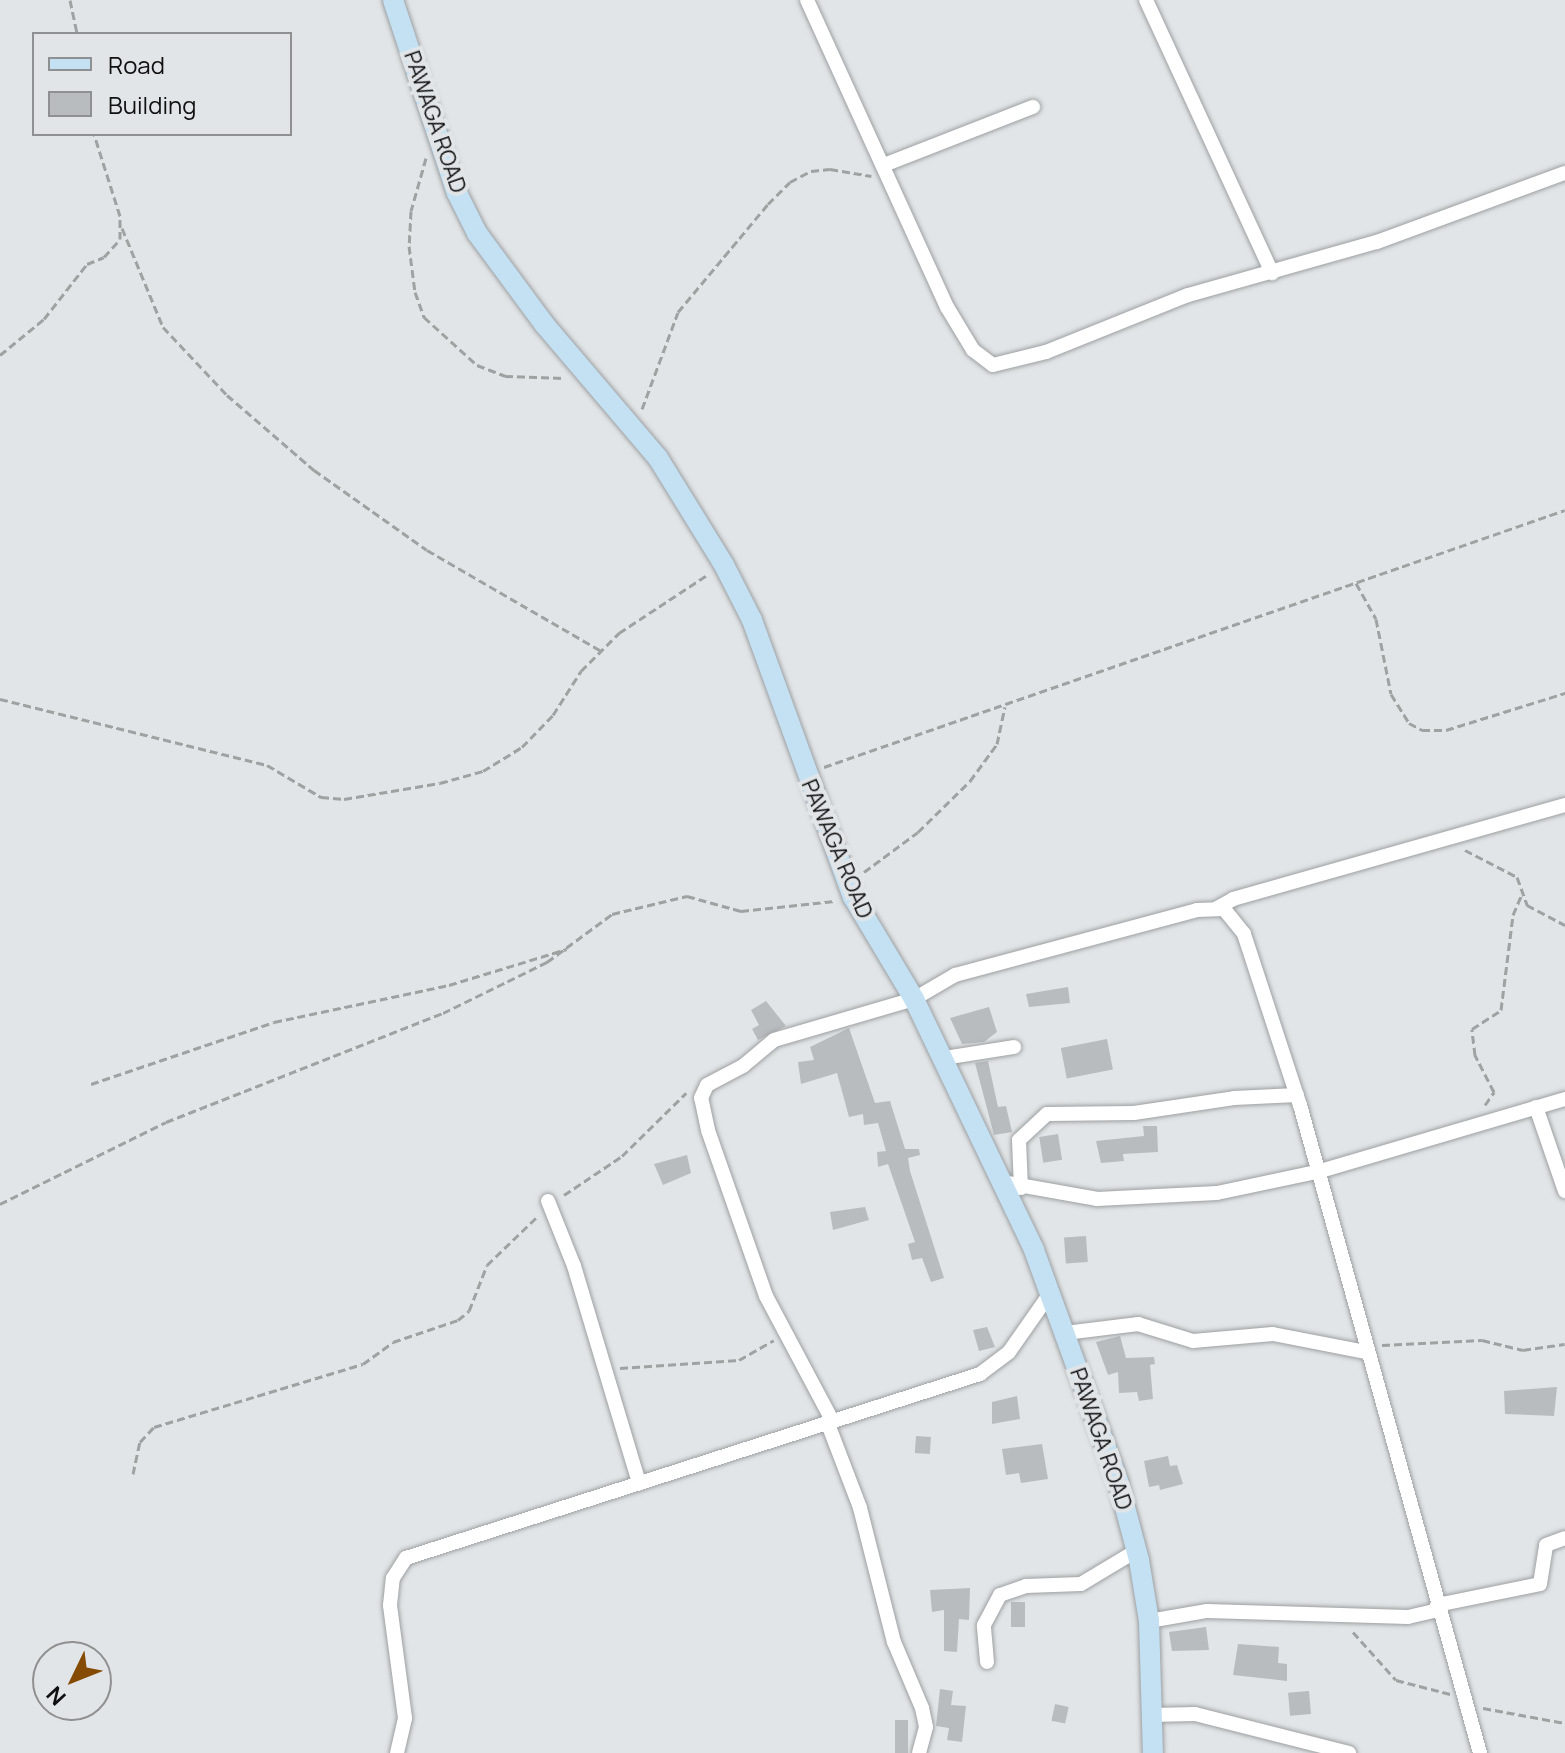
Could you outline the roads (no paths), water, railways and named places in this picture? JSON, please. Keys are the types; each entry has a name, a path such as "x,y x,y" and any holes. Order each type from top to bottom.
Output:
{"main road":[{"name":"PAWAGA ROAD","path":"393,0 435,132 477,233 544,324 637,431 686,498 724,565 752,620 804,771 851,891 914,999 1012,1185 1118,1481 1136,1551 1149,1621 1153,1753"}],"street":[{"path":"807,0 960,331 981,359 993,365 1034,356 1188,295 1377,242 1565,173"},
{"path":"1146,0 1272,273"},
{"path":"884,165 1033,107"},
{"path":"919,1753 926,1727 922,1708 894,1642 860,1508 831,1423 781,1331 716,1156 702,1106 705,1088 774,1040 914,999 955,975 1217,908 1245,895 1565,805"},
{"path":"1217,908 1233,917 1244,934 1297,1095 1462,1699 1480,1753"},
{"path":"944,1058 1014,1047"},
{"path":"1297,1095 1234,1098 1134,1113 1047,1114 1019,1140 1012,1185 1097,1199 1192,1196 1317,1172 1565,1099"},
{"path":"1536,1107 1565,1191"},
{"path":"548,1201 574,1266 639,1483"},
{"path":"397,1753 405,1718 390,1605 399,1565 418,1552 831,1423 996,1364 1051,1292"},
{"path":"1065,1333 1138,1324 1193,1341 1273,1334 1364,1346"},
{"path":"1149,1621 1207,1611 1408,1617 1438,1607 1540,1584 1546,1545 1565,1538"},
{"path":"987,1662 984,1625 1000,1595 1026,1586 1081,1584 1136,1551"},
{"path":"1152,1715 1195,1714 1349,1753"}]}
